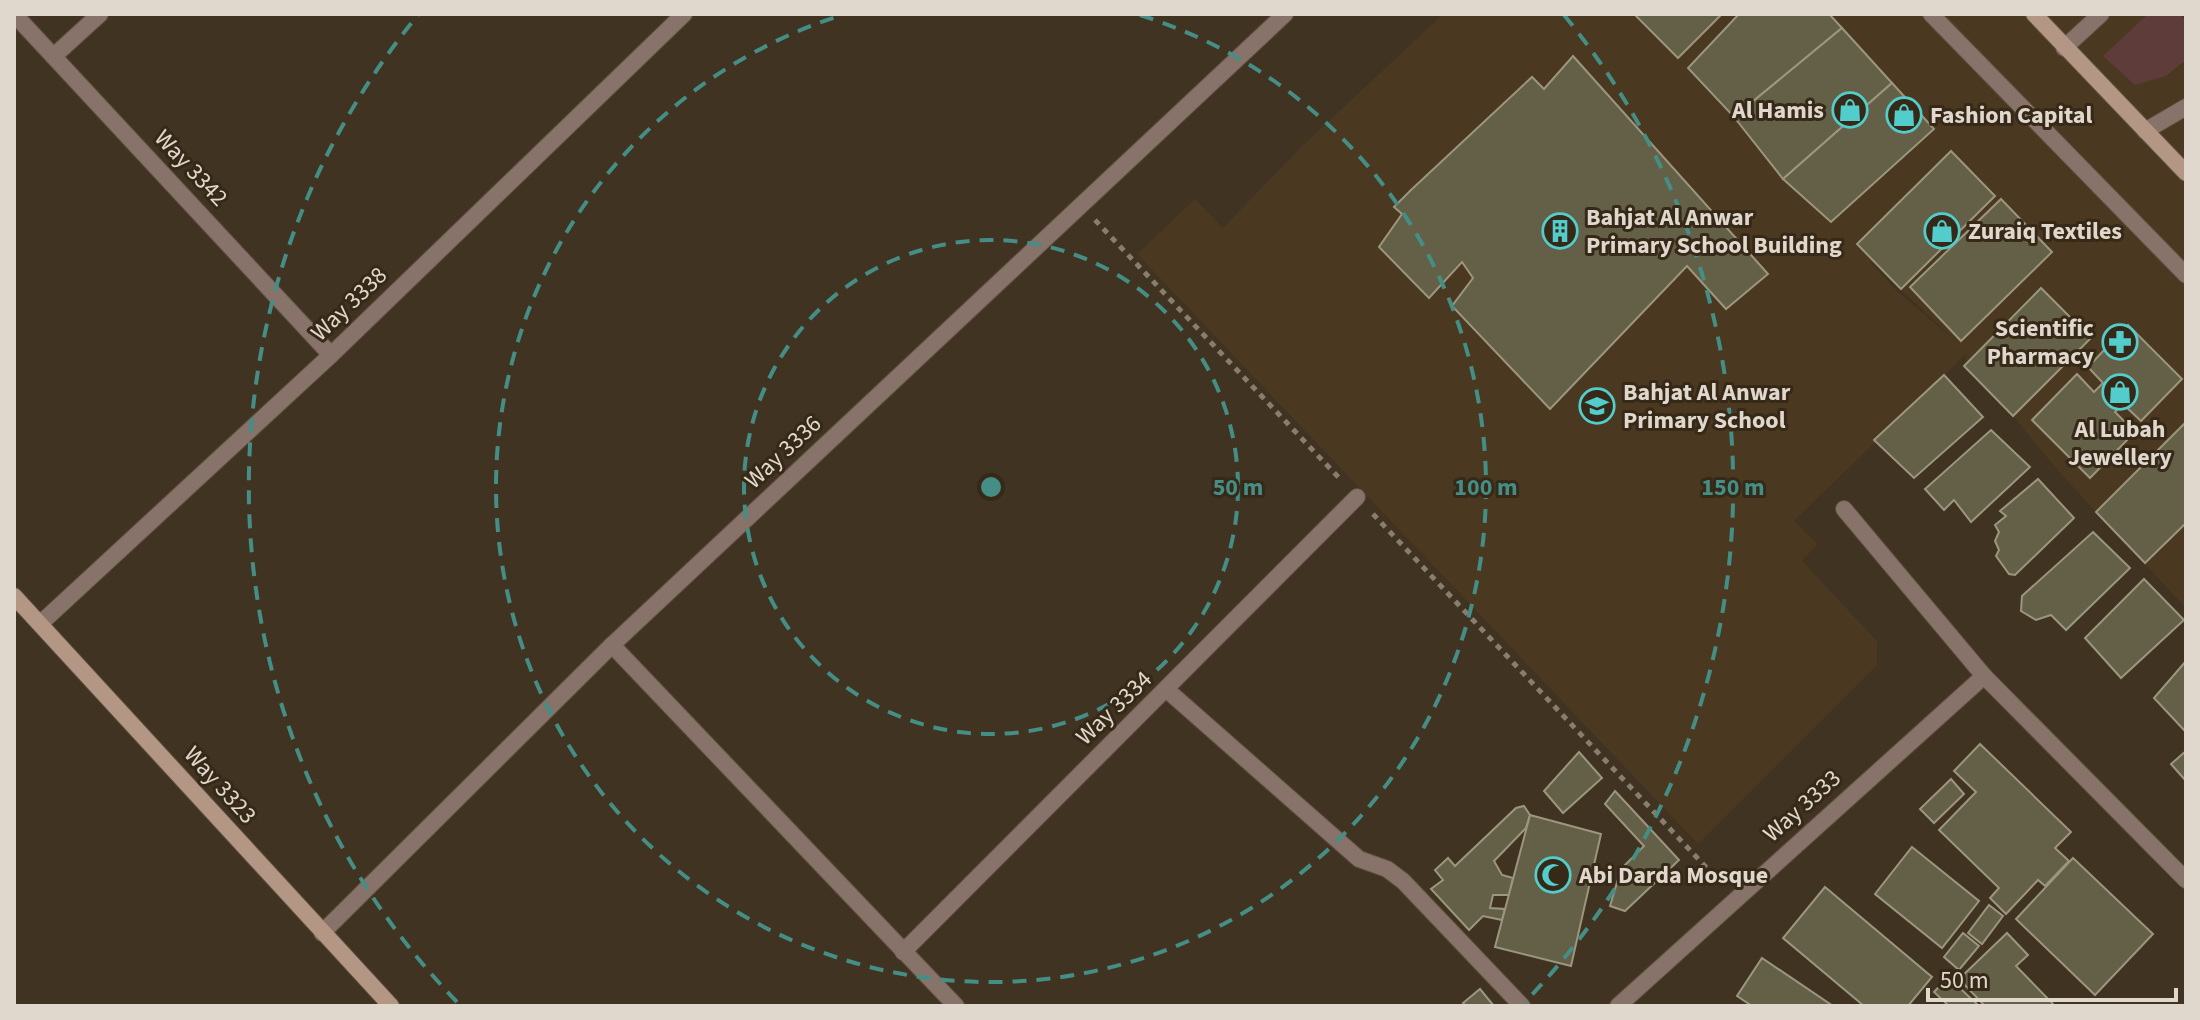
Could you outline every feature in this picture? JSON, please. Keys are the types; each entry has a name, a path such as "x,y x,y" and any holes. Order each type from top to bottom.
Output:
{"street":[{"name":"Way 3342","path":"14,14 331,355"},
{"path":"55,55 100,14"},
{"name":"Way 3338","path":"41,623 331,355 684,14"},
{"name":"Way 3336","path":"322,933 612,645 1285,14"},
{"path":"1931,14 2186,275"},
{"path":"2034,14 2186,173"},
{"path":"2064,48 2101,14"},
{"path":"2145,131 2186,107"},
{"name":"Way 3334","path":"903,952 1357,497"},
{"path":"1844,509 1984,676 2186,880"},
{"name":"Way 3323","path":"14,596 391,1006"},
{"path":"612,645 956,1006"},
{"name":"Way 3333","path":"1618,1006 1984,676"},
{"path":"1167,690 1359,859 1387,869 1403,881 1522,1006"}],"path":[{"path":"1081,205 1735,898"}],"shaded area":[{"name":"Bahjat Al Anwar Primary School","path":"1443,14 2186,14 2186,608 1964,366 1967,353 1794,521 1818,544 1802,561 1877,641 1877,665 1698,844 1137,254 1195,199 1223,228 1300,148","holes":["1870,261 1959,344 1896,290"]},
{"path":"2148,14 2180,14 2186,22 2186,60 2166,76 2135,85 2103,56"}],"building":[{"path":"1722,14 1678,58 1636,16"},
{"path":"1739,14 1829,14 1842,28 1734,117 1688,68"},
{"path":"1842,28 1892,83 1783,179 1734,117"},
{"name":"Bahjat Al Anwar Primary School Building","path":"1573,56 1768,274 1726,309 1687,266 1550,409 1452,306 1473,278 1462,262 1429,298 1379,247 1402,214 1394,207 1411,190 1532,77 1544,89"},
{"path":"1892,83 1934,129 1831,222 1783,179"},
{"path":"1951,151 1995,196 1901,289 1857,244"},
{"path":"2001,199 2052,252 1961,341 1910,287"},
{"path":"2041,288 2091,338 2013,416 1964,366"},
{"path":"2128,325 2182,379 2141,421 2123,404 2115,412 2135,432 2090,478 2032,420 2077,374 2094,392 2103,383 2088,367"},
{"path":"1944,375 1983,417 1914,478 1874,440"},
{"path":"2186,422 2186,523 2145,563 2096,512"},
{"path":"1991,430 2030,467 1971,522 1954,500 1944,510 1925,489"},
{"path":"2038,479 2074,518 2015,575 2009,574 1996,556 1999,550 1995,541 1999,532 1995,525 2006,516 2000,511"},
{"path":"2093,532 2130,568 2066,630 2051,615 2036,620 2021,611 2022,596"},
{"path":"2144,579 2184,620 2121,678 2085,638"},
{"path":"2186,661 2186,728 2184,730 2154,698"},
{"path":"1980,744 2071,832 2055,848 2069,861 2045,886 2038,880 2006,914 1990,898 1999,888 1939,830 1976,792 1954,771"},
{"path":"2186,751 2186,781 2171,764"},
{"path":"1579,752 1602,778 1563,813 1544,791"},
{"path":"1951,779 1964,794 1934,823 1920,809"},
{"path":"1615,791 1679,860 1625,911 1610,906 1621,869 1644,846 1605,804"},
{"path":"1524,806 1530,815 1526,828 1494,861 1502,875 1513,878 1509,895 1493,895 1490,908 1505,909 1502,920 1483,916 1469,930 1431,889 1443,880 1435,870 1448,858 1455,866 1516,808"},
{"path":"1530,815 1601,834 1571,966 1495,947"},
{"path":"1912,847 1979,901 1942,948 1875,894"},
{"path":"2073,858 2153,934 2095,995 2016,919"},
{"path":"1825,887 1932,977 1908,1006 1864,1006 1783,938"},
{"path":"1989,905 2003,916 1982,944 1968,933"},
{"path":"1963,933 1979,946 1959,970 1944,957"},
{"path":"2007,933 2028,955 2016,966 2055,1006 1985,1006 1959,979"},
{"path":"1762,958 1833,1006 1752,1006 1737,996"},
{"path":"1948,977 1979,1006 1949,1006 1934,992"},
{"path":"1480,989 1494,1006 1466,1006 1463,1003"}],"place":[{"name":"Al Hamis","path":"1850,110"},
{"name":"Fashion Capital","path":"1904,115"},
{"name":"Bahjat Al Anwar Primary School Building","path":"1560,231"},
{"name":"Zuraiq Textiles","path":"1942,231"},
{"name":"Scientific Pharmacy","path":"2120,342"},
{"name":"Al Lubah Jewellery","path":"2120,392"},
{"name":"Bahjat Al Anwar Primary School","path":"1597,406"},
{"name":"Abi Darda Mosque","path":"1553,875"}]}
